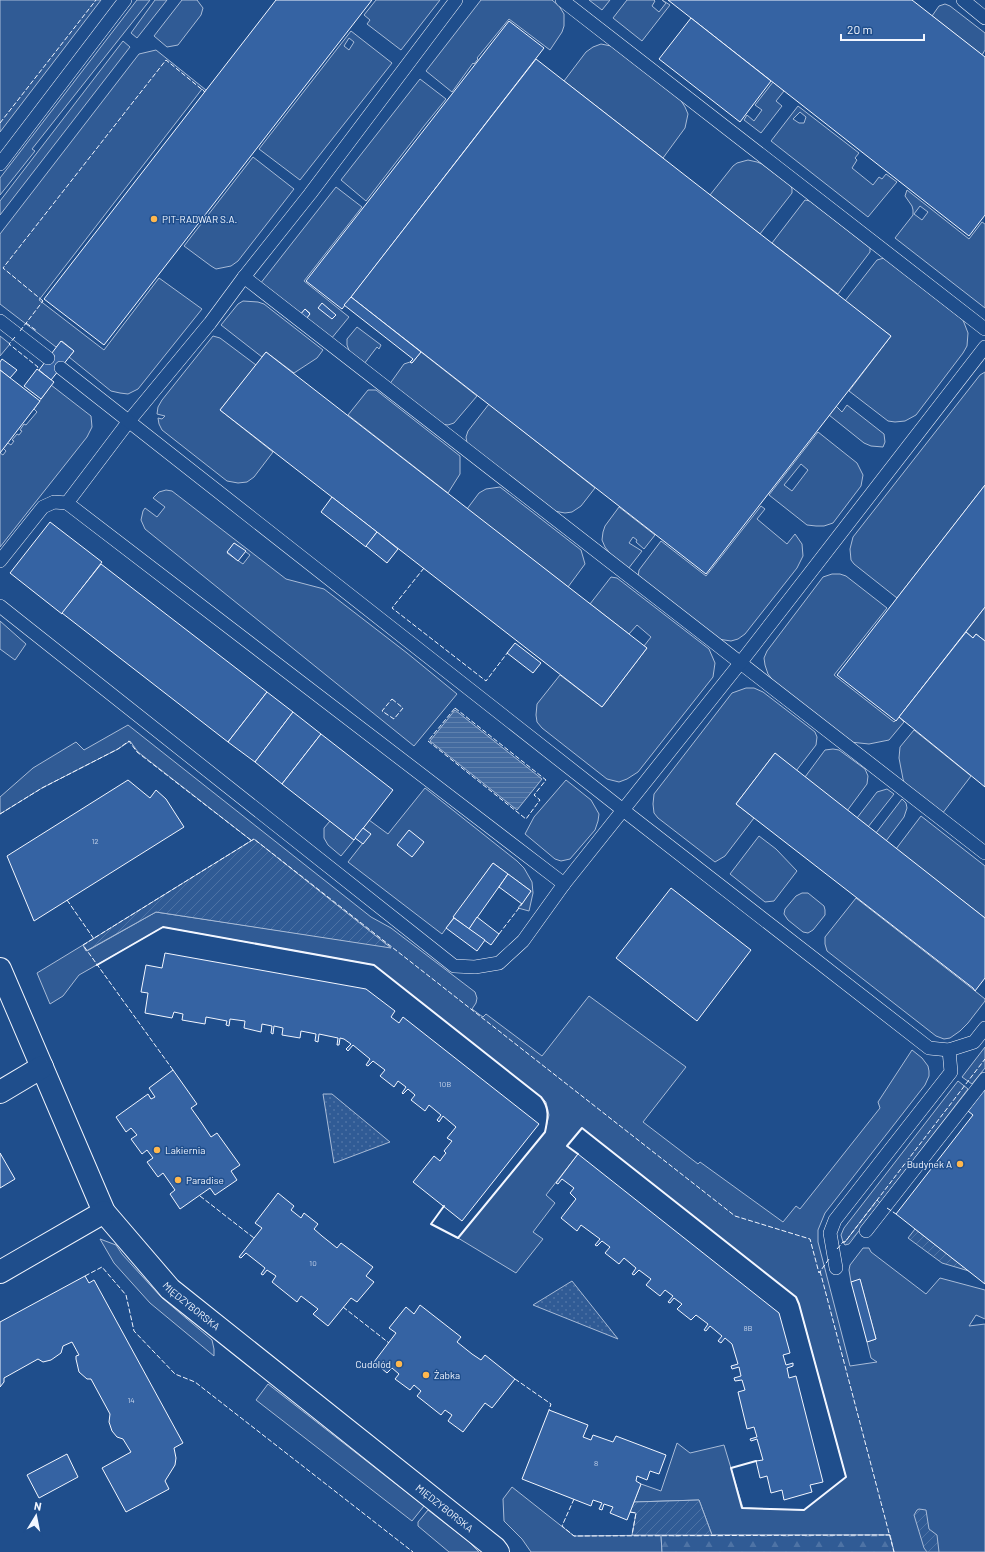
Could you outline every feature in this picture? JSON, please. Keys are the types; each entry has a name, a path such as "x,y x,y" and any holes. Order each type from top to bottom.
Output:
{"street":[{"name":"MIĘDZYBORSKA","path":"0,969 104,1212 170,1289 483,1538 498,1552"},
{"path":"0,1092 42,1067"},
{"path":"0,1272 104,1212"}],"lane":[{"path":"0,164 125,0"},
{"path":"67,502 129,421 210,323 244,277 310,194 456,0"},
{"path":"562,0 985,329"},
{"path":"963,0 985,18"},
{"path":"244,277 985,853"},
{"path":"0,320 48,358"},
{"path":"0,606 454,966 475,968 499,963 523,942 564,884 741,662 985,347"},
{"path":"61,368 928,1048 949,1050 974,1042 985,1028"},
{"path":"0,561 43,507 54,502 67,502 564,884"},
{"path":"836,1268 830,1233 835,1220 951,1072 949,1050"},
{"path":"866,1231 985,1079"}],"shaded area":[{"path":"0,0 101,0 0,132"},
{"path":"137,0 150,0 32,149 35,151 0,195 0,178"},
{"path":"155,0 167,0 137,38 131,33"},
{"path":"182,0 197,0 203,8 201,15 178,45 167,47 154,36"},
{"path":"376,0 440,0 401,50 367,24 370,20 364,15"},
{"path":"481,0 552,0 559,6 564,14 564,26 562,32 550,50 509,19 477,58 478,59 474,64 473,63 452,92 426,71"},
{"path":"589,0 610,0 602,10"},
{"path":"627,0 654,0 655,1 652,6 659,12 666,3 662,0 670,5 642,41 613,18"},
{"path":"945,4 950,6 985,33 985,50 982,55 932,16 939,6"},
{"path":"351,31 392,63 300,180 259,149","holes":["349,38 354,42 349,50 344,46"]},
{"path":"123,41 130,47 0,215 0,201"},
{"path":"601,44 611,46 680,99 685,107 688,114 685,128 663,158 564,81 586,52"},
{"path":"156,50 206,90 205,92 202,89 39,300 104,350 159,278 202,309 138,389 128,394 111,391 69,357 74,351 62,341 56,347 0,304 0,234 139,54"},
{"path":"420,79 446,99 366,201 341,180"},
{"path":"773,82 784,91 776,101 782,106 761,133 744,120 747,115 754,121 762,110 755,105"},
{"path":"798,106 859,153 855,158 857,160 852,168 873,185 879,177 882,179 886,174 897,182 868,217 771,141","holes":["800,112 806,117 804,123 799,123 793,119"]},
{"path":"253,157 294,189 238,261 231,266 216,269 184,246"},
{"path":"748,160 762,164 791,186 792,189 792,193 760,234 710,195 733,166 737,163"},
{"path":"336,187 362,207 304,281 349,317 331,339 306,319 310,313 305,309 300,315 260,284"},
{"path":"907,190 969,239 982,222 985,224 985,308 895,238 913,215 912,206 905,196","holes":["920,206 928,212 922,220 914,214"]},
{"path":"805,200 810,201 870,248 870,252 838,294 772,243"},
{"path":"884,258 963,320 968,333 967,346 963,353 916,415 905,421 895,422 888,421 849,391 891,336 845,301 877,260"},
{"path":"243,301 264,304 323,350 317,358 294,373 266,352 262,357 221,325 238,304"},
{"path":"357,327 381,345 379,349 377,347 364,364 350,353 347,345 347,339"},
{"path":"0,336 10,344 0,356"},
{"path":"213,336 220,338 256,365 220,410 273,452 254,477 247,482 238,483 227,481 162,430 159,424 158,418 162,419 165,416 157,414 158,407 162,400"},
{"path":"421,352 477,396 454,423 448,425 441,424 389,385 404,364 410,362 412,363"},
{"path":"985,372 985,485 897,598 851,560 850,549 853,537 980,375"},
{"path":"51,385 91,416 92,427 87,437 0,547 0,453 3,455 6,451 3,448 8,443 11,445 14,441 12,440 22,431 20,430 24,424 26,425 37,412 34,409"},
{"path":"368,390 376,390 460,456 460,474 448,493 348,415"},
{"path":"489,404 595,488 581,506 572,512 565,513 554,511 467,443 466,437 468,431"},
{"path":"847,405 884,434 885,442 883,447 871,446 864,443 829,415 836,406 842,412"},
{"path":"818,432 857,463 863,475 861,486 833,523 824,526 807,525 769,495","holes":["801,464 808,470 792,491 784,485"]},
{"path":"500,487 581,550 585,564 568,587 467,509 479,493 486,489"},
{"path":"166,490 172,491 286,579 324,589 457,694 414,746 145,529 141,520 145,508 157,517 165,507 153,498 159,492","holes":["234,543 250,555 243,564 227,553"]},
{"path":"761,506 765,509 757,519 787,544 795,534 802,544 803,556 797,568 745,634 738,639 731,641 718,639 638,577 639,570 661,541 706,576"},
{"path":"619,507 655,535 644,549 633,537 629,543 642,551 628,569 611,555 602,540 605,526"},
{"path":"832,574 846,576 887,608 834,675 894,722 899,717 904,722 889,740 869,744 850,742 774,682 768,674 764,658 767,651 823,577"},
{"path":"611,577 617,578 709,649 715,663 713,677 638,772 619,782 607,779 542,728 537,722 536,715 537,704 560,675 602,707 647,648 644,646 651,637 637,625 629,634 590,604"},
{"path":"985,607 985,641 976,634 973,638 966,632"},
{"path":"0,621 26,644 15,660 0,649"},
{"path":"746,688 754,688 763,692 815,732 817,737 816,745 796,771 775,753 736,804 754,818 725,856 715,862 658,818 654,813 654,794 732,693"},
{"path":"455,710 542,779 517,810 430,741"},
{"path":"128,725 371,917 391,928 475,992 477,998 472,1009 483,1017 486,1014 542,1056 589,996 686,1067 643,1122 698,1164 700,1162 783,1222 796,1206 800,1209 880,1108 878,1102 912,1050 922,1058 928,1066 929,1071 929,1076 925,1085 825,1213 818,1230 818,1242 850,1366 877,1362 871,1358 867,1342 876,1339 860,1280 851,1282 849,1270 850,1265 863,1248 869,1248 871,1252 926,1294 940,1278 985,1290 985,1319 976,1315 969,1326 985,1324 985,1552 894,1552 890,1535 712,1535 699,1500 634,1502 641,1484 661,1491 677,1443 690,1453 724,1445 743,1508 804,1510 846,1477 796,1297 582,1128 567,1146 578,1154 546,1195 555,1203 533,1232 543,1239 516,1273 458,1238 545,1132 549,1115 546,1102 374,965 163,927 79,975 63,996 50,1004 37,973 83,945 87,951 156,912 390,947 254,840 252,841 138,752 130,741 118,749 42,788 0,814 0,797 33,768 76,742 84,750"},
{"path":"914,730 971,776 942,814 905,785 903,779 899,758 900,747"},
{"path":"825,750 839,750 865,769 868,776 867,784 847,811 805,777"},
{"path":"566,780 591,800 599,814 595,830 570,859 561,861 555,859 525,834 534,817"},
{"path":"425,788 524,868 532,882 533,893 529,911 518,908 531,891 493,863 442,934 348,862 370,834 363,828 369,820 388,834"},
{"path":"887,789 894,794 868,827 857,818 877,792"},
{"path":"902,799 906,803 907,808 904,817 886,841 876,833"},
{"path":"921,816 985,866 985,918 896,849"},
{"path":"330,821 354,840 341,856 328,845 324,838 324,828"},
{"path":"759,836 776,849 797,871 774,901 765,902 730,874"},
{"path":"802,893 808,893 824,906 825,910 825,915 813,930 808,933 803,932 788,920 784,914 785,909 796,896"},
{"path":"856,898 985,999 968,1023 960,1031 950,1038 944,1039 936,1036 827,951 825,937"},
{"path":"985,1047 985,1068 972,1084 962,1077"},
{"path":"958,1081 968,1089 880,1203 877,1201 845,1242 843,1242 841,1235 844,1228"},
{"path":"100,1239 116,1245 122,1254 161,1297 212,1340 214,1356 150,1303 114,1263"},
{"path":"268,1384 424,1506 412,1521 256,1400"},
{"path":"512,1487 574,1536 661,1535 662,1552 531,1552 522,1539 504,1521 503,1499"},
{"path":"428,1510 468,1541 479,1552 449,1552 418,1526 418,1522"}],"green space":[{"path":"254,839 391,948 156,912 86,951 83,945"},
{"path":"323,1094 332,1094 390,1142 334,1163"},
{"path":"877,1200 880,1203 849,1244 845,1245 843,1242 845,1242"},
{"path":"915,1229 969,1271 942,1263 908,1238"},
{"path":"572,1281 618,1339 533,1305"},
{"path":"699,1500 712,1535 632,1535 636,1513 630,1512 634,1502"},
{"path":"919,1509 926,1510 929,1529 937,1535 939,1552 927,1552 924,1548 914,1515"},
{"path":"661,1535 890,1535 894,1552 662,1552"}],"building":[{"name":"PIT-RADWAR S.A.","path":"276,0 372,0 104,345 44,299"},
{"path":"668,0 912,0 985,57 985,215 969,236"},
{"path":"691,18 771,81 740,122 659,59"},
{"path":"509,21 544,48 342,309 306,281"},
{"path":"536,59 891,336 706,574 351,297"},
{"path":"351,297 421,352 412,363 410,362 413,359 344,305"},
{"path":"322,303 336,315 332,319 318,308"},
{"path":"305,309 310,314 306,319 300,315"},
{"path":"61,341 74,351 51,380 39,370"},
{"path":"266,352 647,648 602,707 220,410"},
{"path":"2,359 17,370 10,378 0,370 0,362"},
{"path":"37,369 54,382 41,399 24,386"},
{"path":"0,370 40,401 0,453"},
{"path":"985,485 985,607 896,721 837,675"},
{"path":"332,497 377,532 366,547 321,512"},
{"path":"50,522 102,562 62,614 10,573"},
{"path":"377,532 398,549 387,563 366,546"},
{"path":"234,543 246,551 238,561 227,552"},
{"path":"101,564 267,692 228,742 62,613"},
{"path":"966,632 973,638 976,634 985,641 985,787 899,717"},
{"path":"515,643 541,663 533,673 507,653"},
{"path":"267,692 293,712 255,762 228,742"},
{"path":"293,712 321,734 282,784 255,762"},
{"path":"321,734 393,790 354,840 282,784"},
{"path":"775,753 985,918 985,978 975,991 736,804"},
{"path":"128,780 150,798 156,790 166,799 184,827 34,921 7,856"},
{"path":"363,828 371,834 363,844 355,838"},
{"path":"409,830 424,842 412,857 397,845"},
{"path":"493,863 508,874 469,929 453,917"},
{"path":"508,874 531,891 522,904 499,887"},
{"path":"671,888 751,950 697,1021 616,958"},
{"path":"477,917 499,934 491,945 469,929"},
{"path":"454,918 485,940 477,951 446,928"},
{"path":"165,953 366,989 395,1011 391,1017 399,1023 403,1017 539,1124 462,1221 413,1182 434,1156 440,1161 446,1153 444,1151 452,1141 447,1138 456,1127 443,1116 439,1122 437,1120 441,1115 429,1105 425,1111 411,1100 415,1095 408,1089 403,1094 402,1093 406,1087 398,1081 394,1087 380,1076 385,1070 373,1061 368,1066 366,1065 370,1059 353,1045 348,1051 346,1049 351,1044 344,1039 340,1038 339,1045 337,1045 338,1038 319,1034 318,1042 315,1041 316,1034 301,1031 300,1038 282,1035 283,1028 274,1026 273,1034 271,1033 272,1026 262,1024 261,1032 244,1028 245,1021 230,1019 229,1026 226,1025 227,1021 206,1017 205,1024 182,1020 183,1014 174,1012 172,1018 145,1013 148,993 141,992 146,965 162,968"},
{"path":"173,1070 197,1104 191,1108 211,1137 217,1133 240,1165 231,1171 237,1180 215,1195 210,1188 180,1209 170,1194 175,1190 163,1173 158,1177 147,1162 153,1158 147,1150 142,1154 131,1139 137,1135 131,1128 126,1132 116,1117 148,1094 151,1099 155,1097 149,1088"},
{"name":"Budynek A","path":"984,1090 985,1284 896,1214 973,1115 968,1111"},
{"path":"0,1153 15,1179 0,1188"},
{"path":"578,1154 779,1313 790,1353 783,1355 786,1365 793,1363 793,1366 787,1368 789,1378 796,1376 823,1482 810,1485 812,1492 784,1500 782,1490 771,1493 767,1476 760,1478 756,1461 763,1460 757,1439 751,1441 750,1439 757,1437 754,1427 747,1429 738,1392 745,1390 742,1380 735,1381 734,1378 741,1376 739,1367 732,1369 731,1366 738,1364 732,1344 725,1338 721,1343 718,1341 722,1336 710,1326 706,1331 704,1330 708,1324 696,1315 691,1320 677,1309 682,1304 674,1298 670,1303 668,1302 673,1296 665,1290 660,1296 646,1285 651,1279 639,1270 634,1275 632,1274 636,1268 624,1258 619,1264 605,1253 610,1247 602,1241 597,1246 595,1245 600,1239 581,1225 577,1231 561,1218 576,1199 570,1193 574,1188 562,1179 558,1184 556,1183"},
{"path":"278,1193 294,1206 291,1210 301,1218 304,1213 318,1224 314,1229 337,1248 341,1243 373,1267 366,1276 374,1282 357,1302 351,1298 328,1326 313,1314 318,1309 301,1296 297,1302 272,1282 276,1276 267,1270 263,1275 261,1274 265,1268 246,1253 241,1258 239,1257 262,1228 255,1223"},
{"path":"85,1276 89,1283 94,1280 183,1443 174,1448 176,1458 175,1465 165,1481 169,1489 126,1512 102,1468 131,1452 123,1439 117,1437 112,1431 109,1422 110,1414 91,1379 87,1379 79,1372 76,1356 79,1355 72,1342 63,1346 61,1353 51,1360 43,1362 38,1359 4,1378 4,1382 0,1387 0,1322"},
{"path":"860,1279 876,1339 867,1342 851,1282"},
{"path":"420,1305 461,1337 457,1342 472,1354 481,1360 485,1355 515,1379 492,1408 485,1403 463,1432 448,1421 452,1415 445,1410 441,1415 417,1396 421,1391 414,1385 410,1390 395,1379 399,1374 392,1368 387,1373 374,1362 396,1333 389,1328 406,1307 414,1314"},
{"path":"549,1410 588,1425 583,1437 591,1440 593,1435 613,1442 616,1436 666,1455 659,1474 650,1471 647,1480 637,1476 636,1481 641,1484 627,1520 610,1513 613,1507 604,1504 602,1510 599,1509 602,1503 593,1500 591,1506 522,1479"},
{"path":"67,1454 78,1477 39,1498 27,1475"}],"fence":[{"path":"0,123 96,0"},
{"path":"43,301 3,268 166,60 205,92"},
{"path":"20,331 43,301"},
{"path":"26,323 37,331"},
{"path":"15,337 9,344 38,367 37,369"},
{"path":"424,568 392,608 486,681 508,652"},
{"path":"392,699 403,708 394,719 382,711 392,699"},
{"path":"455,708 546,780 534,795 540,800 526,819 428,741 455,708"},
{"path":"0,814 42,788 118,749 129,741 137,752 252,841"},
{"path":"173,1070 83,945 254,839 735,1216 810,1239 819,1273 829,1259"},
{"path":"67,900 94,939"},
{"path":"499,934 522,904"},
{"path":"837,1249 843,1242 845,1242 985,1059"},
{"path":"200,1196 254,1238"},
{"path":"887,1208 896,1214"},
{"path":"85,1276 102,1267 126,1295 134,1331 175,1374 195,1382 413,1552"},
{"path":"820,1271 894,1552"},
{"path":"343,1307 389,1343"},
{"path":"515,1379 551,1404 549,1410"},
{"path":"574,1499 562,1526 574,1536 890,1535"},
{"path":"630,1512 636,1513 632,1535"}],"wall":[{"path":"97,965 163,927 374,965 541,1097 546,1105 547,1118 545,1132 458,1238 431,1224 444,1206"},
{"path":"578,1154 567,1146 582,1128 796,1297 846,1477 804,1510 742,1508 731,1468 756,1461"}],"place":[{"name":"PIT-RADWAR S.A.","path":"154,219"},
{"name":"Lakiernia","path":"157,1150"},
{"name":"Budynek A","path":"960,1164"},
{"name":"Paradise","path":"178,1180"},
{"name":"Cudolód","path":"399,1364"},
{"name":"Żabka","path":"426,1375"}]}
